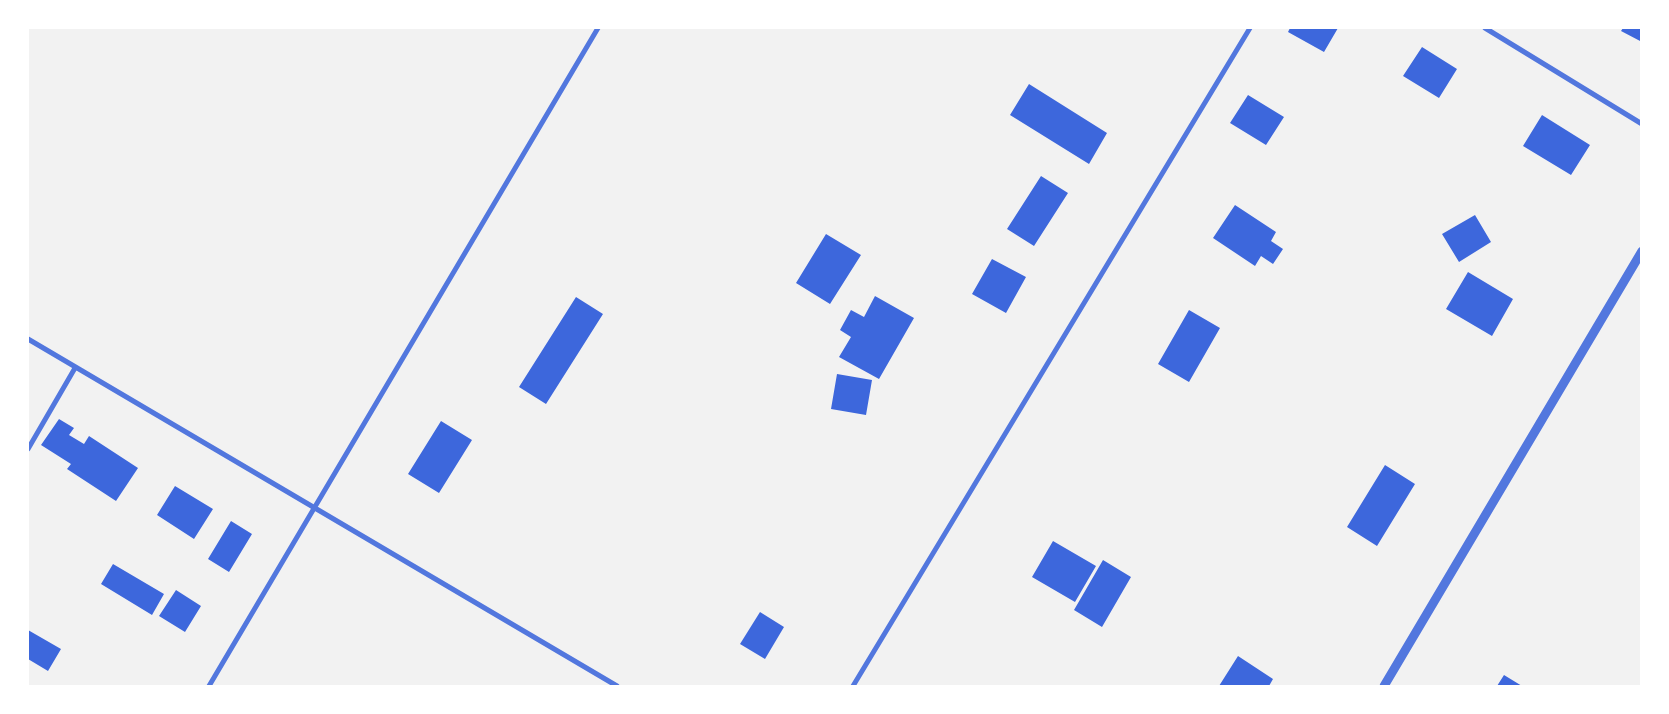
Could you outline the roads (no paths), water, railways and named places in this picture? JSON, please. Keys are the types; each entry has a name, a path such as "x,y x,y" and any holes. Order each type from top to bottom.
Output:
{"street":[{"path":"209,686 598,28"},
{"path":"853,686 1250,28"},
{"path":"1485,28 1642,124"},
{"path":"1384,686 1642,251"},
{"path":"28,339 617,686"},
{"path":"28,449 75,368"}]}
